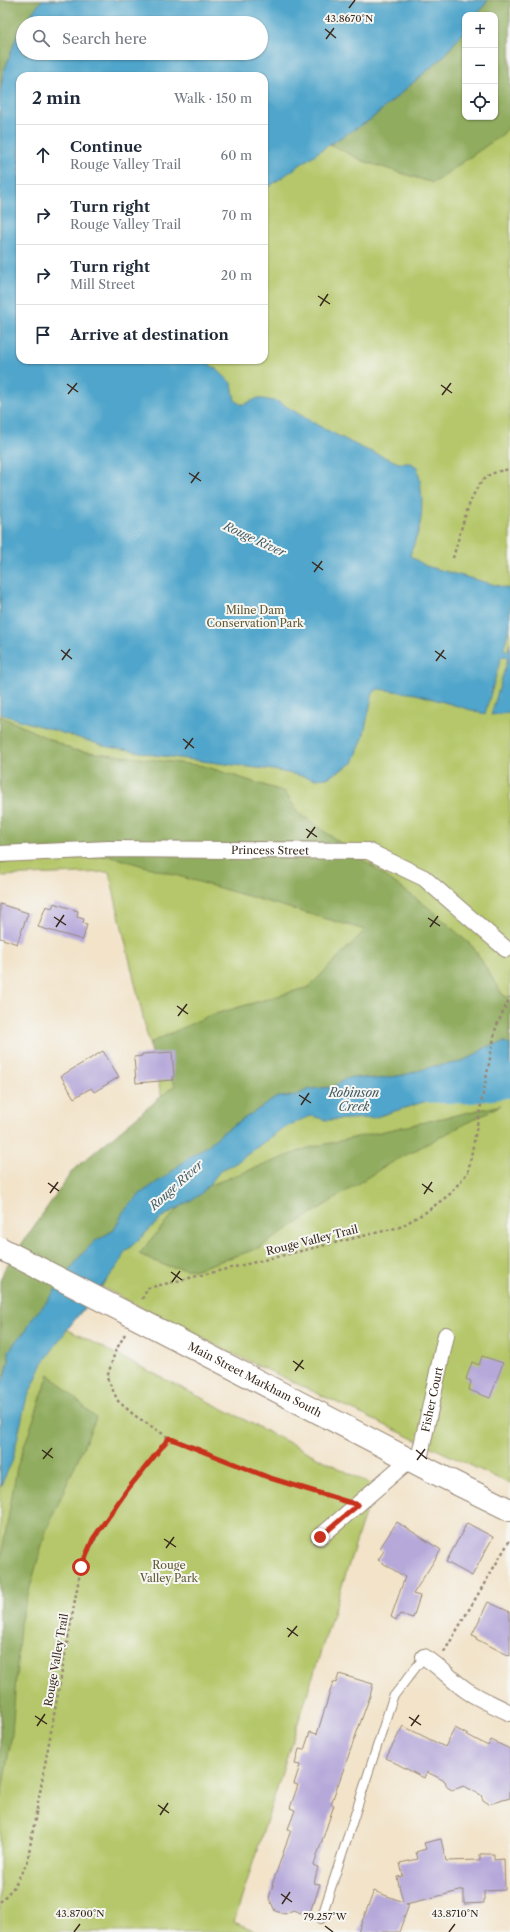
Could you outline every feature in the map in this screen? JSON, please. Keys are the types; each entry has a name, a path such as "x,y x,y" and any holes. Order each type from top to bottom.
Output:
{"main road":[{"name":"Main Street Markham South","path":"0,1248 510,1510"}],"street":[{"name":"Princess Street","path":"0,854 109,849 368,851 424,878 506,949"},
{"name":"Fisher Court","path":"414,1462 446,1335"},
{"path":"320,1537 358,1505 414,1462"},
{"path":"430,1660 467,1691 510,1713"}],"lane":[{"path":"320,1919 393,1697 430,1660"}],"path":[{"path":"453,558 467,512 478,487 484,479 492,473 510,469"},
{"name":"Rouge Valley Trail","path":"140,1302 148,1288 400,1227 426,1212 450,1194 468,1172 496,1027 510,997"},
{"path":"126,1331 115,1352 107,1378 118,1401 134,1416 169,1438 270,1478 358,1505"},
{"name":"Rouge Valley Trail","path":"0,1902 13,1888 27,1863 81,1567 93,1539 127,1490 169,1438"},
{"path":"430,1660 510,1540"}],"green space":[{"name":"Milne Dam Conservation Park","path":"0,0 510,0 510,1484 223,1349 21,1246 163,1103 109,872 0,876"},
{"path":"0,0 55,0 48,16 16,16 16,60 22,60 21,72 16,72 16,87 0,129"},
{"path":"488,0 510,0 510,125 503,134 433,183 363,161 330,144 370,120 444,56 462,34 462,120 498,120 498,12 479,12"},
{"path":"0,716 73,750 204,766 285,792 298,812 433,911 473,947 503,995 510,998 510,1051 274,1120 166,1190 0,1413 0,1281 5,1268 73,1170 175,1085 150,1050 150,1043 208,1016 309,987 365,930 109,856 0,862"},
{"path":"501,1105 385,1166 259,1248 194,1270 166,1266 139,1254 192,1192 308,1148"},
{"name":"Rouge Valley Park","path":"0,1295 374,1486 234,1922 258,1932 0,1932"},
{"path":"49,1374 96,1418 46,1531 20,1623 12,1734 0,1803 0,1564 17,1467"}],"water":[{"path":"42,0 488,0 479,12 462,12 462,34 444,56 370,120 330,144 268,187 268,72 16,72 16,364 209,364 232,384 235,400 240,404 245,404 258,398 279,402 319,426 362,448 399,463 411,463 417,467 421,490 422,514 410,556 426,566 510,589 510,625 504,648 507,652 510,643 510,713 491,715 508,658 504,656 501,658 485,714 416,694 378,689 373,693 363,738 353,763 327,778 316,779 273,770 154,755 108,747 0,714 0,95 3,74 16,38 16,60 268,60 268,16 29,16"},
{"name":"Robinson Creek","path":"505,1042 510,1045 510,1073 496,1074 480,1081 459,1098 430,1100 373,1118 326,1120 312,1116 305,1118 280,1130 236,1163 221,1170 201,1194 163,1217 125,1252 118,1266 69,1327 43,1363 26,1401 12,1462 0,1487 0,1389 9,1362 9,1351 18,1338 26,1331 33,1317 44,1305 81,1255 95,1241 114,1230 123,1212 141,1193 166,1176 188,1158 207,1146 223,1132 277,1097 294,1096 310,1089 333,1087 345,1079 352,1077 377,1079 404,1075 434,1066 457,1063 473,1056 486,1047"}],"building":[{"path":"54,903 78,911 77,917 84,919 83,923 87,924 83,940 38,927 46,906 52,908"},
{"path":"0,904 28,913 17,944 0,938"},
{"path":"103,1051 119,1077 94,1092 91,1088 74,1098 61,1076"},
{"path":"172,1052 173,1080 136,1083 134,1057 142,1056 142,1054"},
{"path":"482,1356 503,1363 490,1398 469,1390 471,1381 466,1379 472,1362 479,1365"},
{"path":"397,1522 441,1550 413,1594 420,1596 413,1618 400,1614 396,1620 391,1617 405,1577 378,1560 384,1551 380,1548"},
{"path":"467,1523 493,1537 472,1576 446,1562"},
{"path":"488,1602 510,1612 510,1656 476,1639 477,1637 472,1635"},
{"path":"339,1674 373,1684 331,1804 334,1805 314,1865 318,1867 314,1883 320,1884 314,1903 309,1916 293,1910 285,1914 275,1911 269,1898 291,1830 288,1829 295,1810 290,1808 298,1785 294,1784 300,1765 295,1764 299,1749 304,1750 310,1732 317,1734 333,1682 336,1683"},
{"path":"403,1726 445,1747 455,1728 488,1746 491,1740 510,1749 510,1798 489,1804 483,1800 481,1795 464,1786 452,1790 447,1787 445,1781 427,1772 424,1778 386,1758"},
{"path":"441,1839 446,1861 480,1860 480,1854 494,1854 494,1860 504,1859 505,1890 484,1891 484,1903 464,1904 464,1890 406,1904 409,1905 399,1932 358,1932 374,1891 403,1902 397,1877 403,1876 400,1863 418,1859 416,1852 426,1849 424,1843"}],"waterway":[{"name":"Rouge River","path":"430,1086 468,1087 510,1081"}],"route":[{"path":"81,1567 93,1539 127,1490 169,1438 270,1478 358,1505 320,1537"}]}
